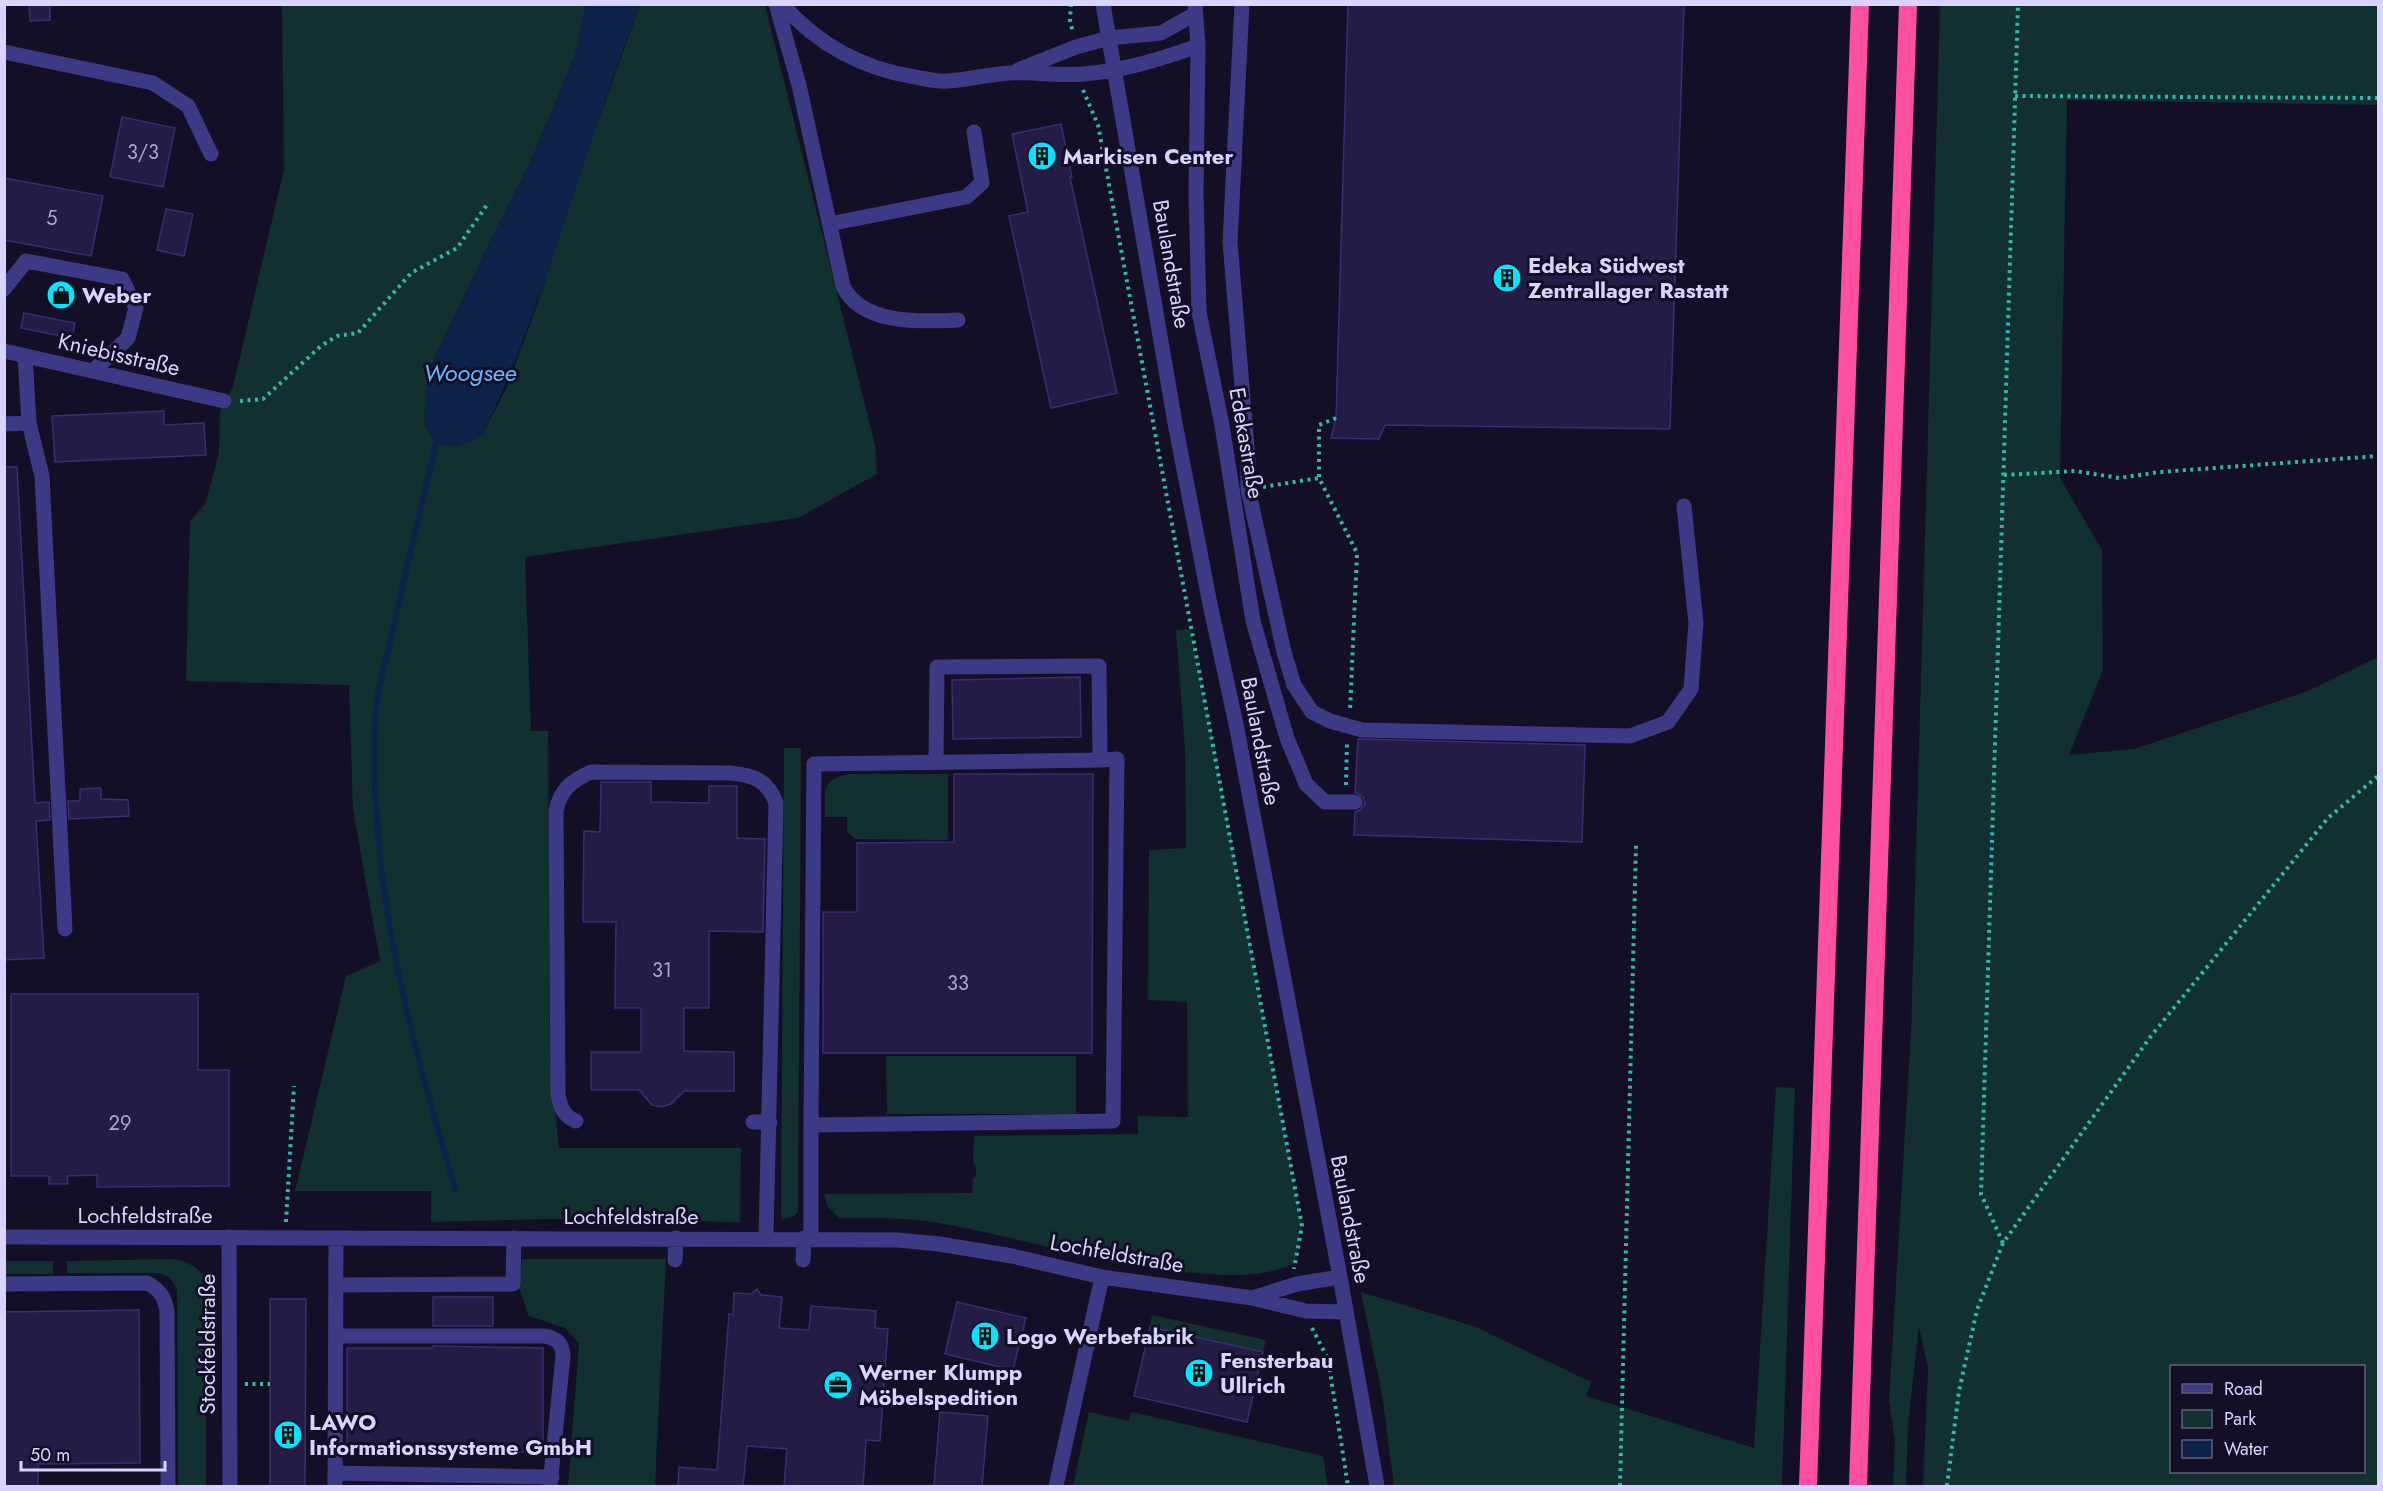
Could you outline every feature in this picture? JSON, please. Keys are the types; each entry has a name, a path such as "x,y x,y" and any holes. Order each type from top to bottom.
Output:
{"highway":[{"path":"1808,1486 1860,4"},
{"path":"1858,1486 1908,4"}],"street":[{"path":"776,4 799,85 843,286 849,298 863,309 914,322 958,320"},
{"path":"782,4 797,21 826,44 857,62 892,74 944,81 1009,73 1082,74 1115,70 1154,61 1198,46"},
{"name":"Baulandstraße","path":"1103,4 1209,604 1237,729 1377,1486"},
{"path":"1242,4 1230,242 1248,459 1248,489 1284,652 1294,685 1312,712 1330,721 1362,730 1630,736 1668,722 1692,689 1696,622 1684,506"},
{"name":"Edekastraße","path":"1009,73 1076,47 1109,38 1161,33 1195,9"},
{"name":"Edekastraße","path":"1195,9 1198,46 1196,194 1199,312 1222,425 1254,621 1287,738 1306,783 1325,802 1355,802"},
{"path":"4,52 153,83 188,106 211,154"},
{"path":"830,224 966,197 981,183 974,132"},
{"path":"4,289 26,261 122,279 136,308 128,338 93,371"},
{"name":"Kniebisstraße","path":"4,351 224,401"},
{"path":"25,356 29,423 42,476 65,929"},
{"path":"4,424 29,423"},
{"path":"936,763 938,667 1099,666 1100,760"},
{"path":"803,1260 807,1238 811,1125 814,764 1117,759 1113,1121 811,1125"},
{"path":"576,1121 568,1118 561,1108 558,1094 556,811 559,799 565,788 576,779 591,772 748,775 772,790 776,803 766,1238"},
{"path":"753,1122 770,1122"},
{"name":"Lochfeldstraße","path":"4,1237 898,1240 1012,1256 1102,1277 1252,1298 1306,1311 1346,1312"},
{"name":"Stockfeldstraße","path":"229,1237 230,1486"},
{"path":"336,1238 335,1480 551,1482 563,1356 562,1345 556,1339 545,1336 336,1336"},
{"path":"336,1285 513,1284 513,1238"},
{"path":"675,1260 676,1238"},
{"path":"1056,1486 1102,1277"},
{"name":"Lochfeldstraße","path":"1252,1298 1297,1284 1340,1277"},
{"path":"4,1284 147,1283 158,1289 165,1298 167,1311 168,1486"}],"path":[{"path":"1071,4 1070,20 1073,31"},
{"path":"2003,1243 1981,1194 2018,4"},
{"path":"1082,88 1098,125 1302,1226 1294,1264 1297,1284"},
{"path":"2015,96 2379,98"},
{"path":"224,401 263,399 321,346 337,336 358,333 411,273 457,248 489,202"},
{"path":"1336,418 1319,425 1319,478 1358,553 1345,785 1356,785"},
{"path":"2004,475 2075,471 2119,478 2160,472 2379,456"},
{"path":"1248,489 1319,478"},
{"path":"1947,1486 1959,1392 1977,1310 2003,1243 2151,1035 2328,818 2379,776"},
{"path":"1620,1486 1636,844"},
{"path":"285,1237 294,1086"},
{"path":"1306,1311 1328,1359 1348,1486"},
{"path":"230,1385 270,1384"},
{"path":"1255,1388 1274,1392"}],"green space":[{"path":"282,5 586,5 575,56 529,165 427,374 481,437 507,387 640,5 765,5 875,445 877,474 798,518 525,557 531,731 548,731 550,1061 559,1148 741,1148 740,1222 550,1219 431,1222 431,1191 295,1191 346,976 380,961 353,810 349,685 186,681 190,521 206,502 219,452 220,410 233,387 284,169"},
{"path":"1940,5 2378,5 2378,105 2067,100 2060,478 2102,550 2103,670 2069,755 2134,749 2308,691 2378,657 2378,1486 1923,1486 1928,1368 1919,1327 1908,1425 1906,1486 1893,1486 1895,1440 1889,1401 1911,1032"},
{"path":"1191,629 1302,1226 1294,1264 1269,1272 1245,1275 1163,1270 1100,1259 931,1222 892,1218 839,1218 828,1207 824,1194 972,1193 973,1178 976,1177 976,1165 973,1164 974,1136 1138,1134 1138,1116 1188,1117 1187,1002 1148,1000 1149,850 1186,848 1185,750 1176,630"},
{"path":"784,748 801,748 798,1211 794,1216 781,1220"},
{"path":"849,774 948,774 948,840 855,839 847,831 847,817 825,817 826,788 833,779"},
{"path":"886,1056 1076,1056 1076,1114 887,1114"},
{"path":"1776,1087 1795,1088 1782,1486 1394,1486 1382,1394 1361,1292 1476,1327 1591,1382 1586,1396 1754,1448"},
{"path":"175,1259 190,1264 201,1273 208,1283 214,1309 214,1353 207,1360 206,1368 206,1486 178,1486 177,1289 170,1278 159,1273 67,1273 67,1261"},
{"path":"522,1259 666,1259 655,1486 568,1486 579,1343 565,1328 529,1316 519,1288"},
{"path":"5,1261 53,1261 53,1274 5,1274"},
{"path":"1152,1315 1266,1340 1263,1352 1150,1327"},
{"path":"1089,1412 1129,1421 1132,1412 1323,1456 1328,1486 1073,1486"}],"water":[{"name":"Woogsee","path":"586,4 640,5 604,103 541,293 495,408 481,437 457,447 436,444 424,424 427,374 529,165 575,56"}],"building":[{"path":"29,4 50,4 50,20 30,21"},
{"name":"Edeka Südwest Zentrallager Rastatt","path":"1348,4 1684,4 1670,429 1385,425 1379,439 1331,438 1336,418"},
{"path":"122,117 175,128 163,187 110,177"},
{"path":"1061,124 1072,177 1070,177 1117,393 1051,408 1009,216 1028,212 1012,134"},
{"path":"4,178 103,196 91,256 4,240"},
{"path":"166,209 193,214 184,256 157,250"},
{"path":"24,313 75,323 72,338 21,328"},
{"path":"164,411 164,425 204,423 206,455 55,462 52,416"},
{"path":"4,467 17,467 35,803 49,802 50,820 36,821 44,958 4,960"},
{"path":"1080,677 1081,737 953,739 952,680"},
{"path":"1358,739 1585,745 1582,842 1354,835 1355,812 1360,810 1365,803 1363,797 1355,792"},
{"path":"954,774 1093,774 1092,1053 823,1053 823,912 857,912 857,843 954,842"},
{"path":"601,782 651,782 651,802 709,803 709,786 737,786 737,838 765,839 763,932 709,931 709,1008 684,1008 684,1051 734,1052 734,1091 684,1091 671,1104 662,1107 652,1105 639,1090 591,1090 591,1052 641,1052 641,1008 615,1008 616,922 583,922 584,831 600,832"},
{"path":"101,788 101,799 128,800 129,816 69,819 68,801 80,801 80,789"},
{"path":"11,994 198,994 198,1070 229,1070 229,1186 97,1187 97,1175 67,1176 68,1184 49,1184 49,1176 11,1176"},
{"path":"757,1289 761,1295 782,1297 779,1328 809,1330 811,1306 876,1311 875,1328 888,1329 880,1441 866,1440 863,1486 784,1486 787,1449 747,1446 743,1486 678,1486 679,1467 717,1470 729,1314 733,1315 734,1293 751,1294"},
{"path":"433,1297 493,1297 493,1326 433,1326"},
{"name":"LAWO Informationssysteme GmbH","path":"270,1299 306,1299 305,1486 270,1486"},
{"name":"Logo Werbefabrik","path":"957,1302 1026,1318 1013,1370 945,1354"},
{"path":"139,1310 140,1463 38,1464 38,1486 4,1486 4,1312"},
{"name":"Fensterbau Ullrich","path":"1150,1327 1263,1352 1247,1422 1134,1396"},
{"path":"433,1346 543,1348 543,1452 347,1452 347,1348 433,1348"},
{"path":"940,1412 988,1416 982,1486 934,1486"}],"waterway":[{"path":"436,444 379,690 376,709 375,771 378,832 395,953 422,1073 456,1191"}],"place":[{"name":"Markisen Center","path":"1042,156"},
{"name":"Edeka Südwest Zentrallager Rastatt","path":"1507,278"},
{"name":"Weber","path":"61,295"},
{"name":"Logo Werbefabrik","path":"985,1336"},
{"name":"Fensterbau Ullrich","path":"1199,1373"},
{"name":"Werner Klumpp Möbelspedition","path":"838,1385"},
{"name":"LAWO Informationssysteme GmbH","path":"288,1435"}]}
